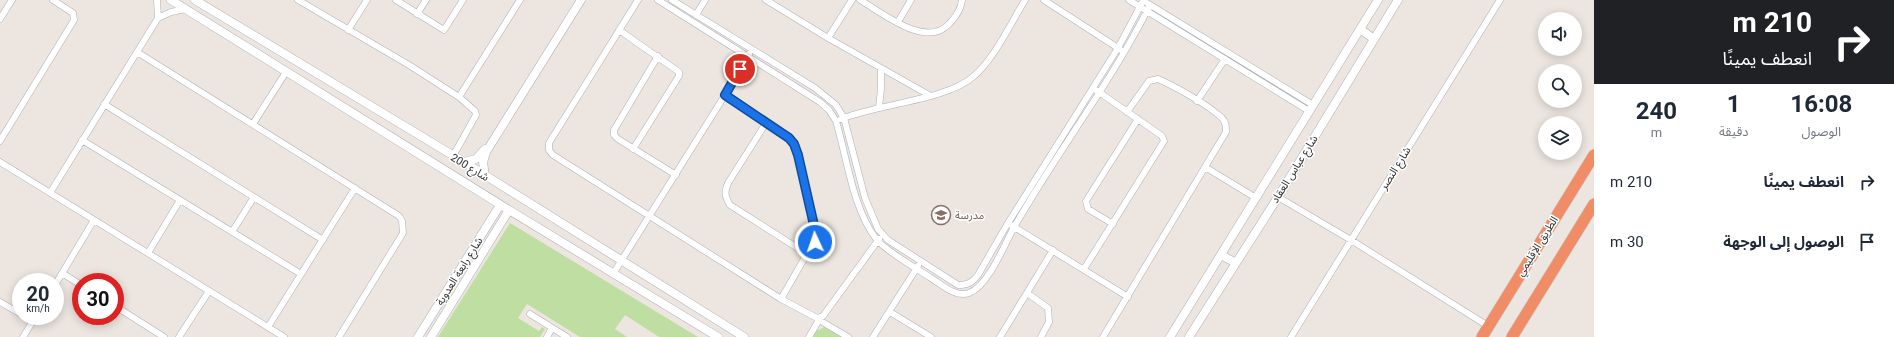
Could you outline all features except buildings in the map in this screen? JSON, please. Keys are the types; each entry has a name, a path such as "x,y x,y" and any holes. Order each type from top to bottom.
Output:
{"highway":[{"name":"الطريق الإقليمي","path":"1482,337 1594,155"},
{"path":"1512,337 1594,204"}],"street":[{"path":"0,19 12,0"},
{"path":"0,141 74,20 72,13 53,0"},
{"path":"157,0 158,18"},
{"name":"شارع 200","path":"171,0 500,205 718,337"},
{"name":"شارع 200","path":"195,0 464,162 744,337"},
{"path":"298,0 459,98 475,111 476,115 453,156"},
{"path":"348,30 367,0"},
{"path":"396,0 444,30 463,0"},
{"path":"417,14 426,0"},
{"path":"459,98 520,0"},
{"path":"464,162 476,159 484,150 576,0"},
{"path":"485,176 483,162 486,152 581,0"},
{"path":"638,0 549,143 549,150 552,155 781,299 819,319 841,335 848,337"},
{"path":"658,0 820,102 829,110 836,121 857,199 877,241 916,269 954,292 961,294 976,290 986,277 1014,227 1099,92 1121,50 1141,2"},
{"path":"672,0 815,88 836,105 844,118 865,198 874,221 882,234 920,262 958,285 969,284 978,275 1008,223 1093,88 1149,8"},
{"path":"696,14 705,0"},
{"path":"766,0 828,38 929,95"},
{"path":"828,38 852,0"},
{"path":"860,0 920,33 937,33 947,27 954,19 962,0"},
{"path":"898,22 911,0"},
{"path":"836,121 879,107 929,95 961,85 973,77 982,68 1025,0"},
{"path":"1044,0 1121,50"},
{"path":"1129,0 1141,2 1224,59 1311,108"},
{"name":"شارع عباس العقاد","path":"1170,337 1378,0"},
{"name":"شارع عباس العقاد","path":"1189,337 1278,197 1398,0"},
{"name":"شارع النصر","path":"1291,337 1500,0"},
{"path":"1149,8 1311,108"},
{"path":"50,193 158,18 171,12 186,9"},
{"path":"220,31 226,20"},
{"path":"1360,29 1374,39"},
{"path":"619,30 676,69 679,76 634,149"},
{"path":"613,274 676,175 752,49"},
{"path":"137,52 399,216 404,227 400,239 339,337"},
{"path":"658,56 614,130 614,135 676,175"},
{"path":"1197,101 1224,59"},
{"path":"879,107 882,79 881,68"},
{"path":"253,124 286,72"},
{"path":"1103,337 1226,132 1226,127 1222,118 1197,101 1162,81 1154,79 1149,81 1127,112"},
{"path":"1084,269 1164,141 1162,136 1093,88"},
{"path":"725,95 789,138 794,144 798,155 816,234 815,242 781,299"},
{"path":"104,104 323,240"},
{"path":"1113,224 1088,209 1086,201 1138,119"},
{"path":"766,123 728,183 725,190 725,197 730,205 807,254"},
{"path":"394,139 402,126"},
{"path":"82,140 301,274"},
{"path":"0,162 284,337"},
{"path":"1205,167 1256,198"},
{"path":"268,327 355,188"},
{"path":"232,232 254,197"},
{"path":"1278,197 1351,240 1488,326"},
{"path":"148,253 180,200"},
{"name":"شارع رابعة العدوية","path":"418,337 500,205"},
{"name":"شارع رابعة العدوية","path":"431,337 509,210"},
{"path":"62,273 94,220"},
{"path":"1008,223 1128,297"},
{"path":"488,225 497,230"},
{"path":"809,337 819,319 882,234"},
{"path":"1000,337 1053,250"},
{"path":"1221,255 1236,264"},
{"path":"874,337 920,262"},
{"path":"179,337 209,291"},
{"path":"1027,292 1048,308 1049,322 1041,337"},
{"path":"0,302 12,309"},
{"path":"124,312 164,337"},
{"path":"890,312 931,337"},
{"path":"530,314 567,337"},
{"path":"23,337 30,325"},
{"path":"546,337 552,328"}],"green space":[{"path":"510,223 698,337 659,337 625,315 615,329 627,337 580,337 527,304 518,318 539,331 542,327 545,329 540,337 438,337"},
{"path":"827,325 844,337 810,337 814,331"}],"place":[{"name":"مدرسة","path":"941,215"}],"route":[{"path":"740,69 725,95 789,138 794,144 798,155 816,234 815,242"}]}
